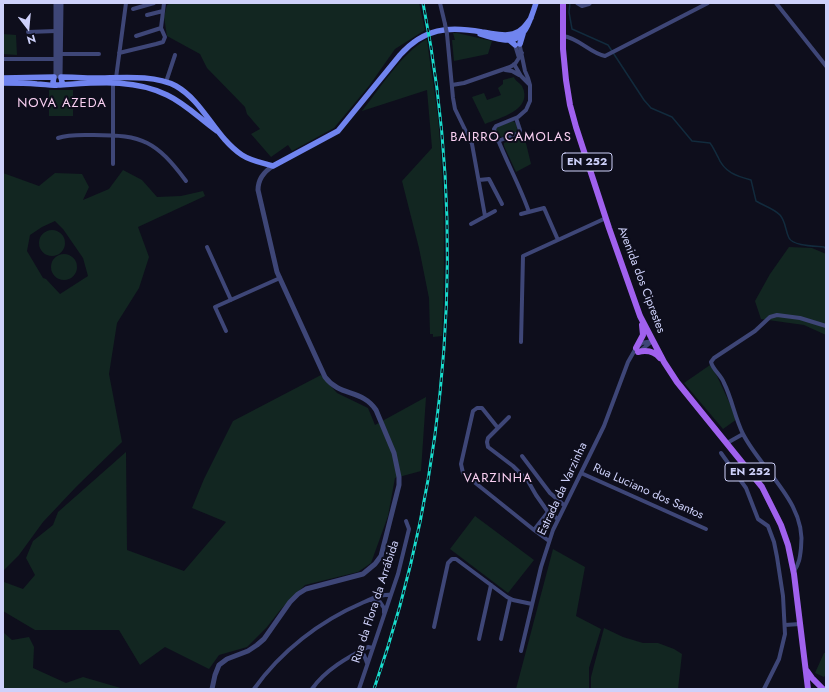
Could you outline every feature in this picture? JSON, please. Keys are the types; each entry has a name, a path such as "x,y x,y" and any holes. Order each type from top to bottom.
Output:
{"main road":[{"path":"466,30 492,38 509,40 518,44 529,25 536,3"},
{"name":"Avenida dos Ciprestes","path":"564,3 566,80 573,116 640,316 652,341 677,382 762,487 775,511 788,545 794,571 800,624"},
{"path":"509,40 523,28 531,18"},
{"path":"3,83 58,85 153,79 166,82 173,85 192,99 241,154 250,159 273,166 334,134 345,123 403,51 425,36 437,30 450,29 499,35 514,36 523,34"},
{"path":"58,77 54,82 58,85"},
{"path":"3,78 58,77 114,81 132,84 167,95 189,108 220,132"},
{"path":"155,90 160,86 158,80"},
{"path":"167,95 167,89 173,85"},
{"path":"640,316 643,333 637,350 657,354 664,362"},
{"name":"EN 252","path":"800,624 808,689"},
{"path":"806,669 812,678 823,689"}],"street":[{"path":"56,3 56,59 58,77"},
{"path":"58,77 61,3"},
{"path":"114,164 114,81 126,3"},
{"path":"133,9 154,3"},
{"path":"119,53 163,42 165,37 161,28 164,3"},
{"path":"440,3 447,34 455,109 472,144 485,216"},
{"path":"577,3 582,6 590,3"},
{"path":"564,36 571,37 599,55 607,55 708,3"},
{"path":"776,3 826,66"},
{"path":"147,15 163,11"},
{"path":"136,36 161,28"},
{"path":"28,32 56,32"},
{"path":"514,36 522,53 525,71 530,85 531,97 526,110 516,118 495,126 494,129 529,212"},
{"path":"518,44 519,58"},
{"path":"452,85 463,83 502,70 514,64 522,53"},
{"path":"60,54 98,54"},
{"path":"166,82 175,55"},
{"path":"3,59 56,59"},
{"path":"514,64 525,71"},
{"path":"514,64 521,76 530,85"},
{"path":"502,70 512,71 521,76"},
{"path":"498,141 519,133 520,130 516,118"},
{"path":"58,138 68,135 113,135 131,137 153,146 169,159 186,180"},
{"path":"212,689 219,665 227,659 257,646 264,639 290,602 298,594 306,589 358,576 375,564 383,550 399,485 398,470 394,454 376,410 365,398 335,387 325,377 280,278 275,264 258,190 258,185 265,170 273,166"},
{"path":"479,180 489,179 502,204"},
{"path":"521,214 542,208 545,209 558,240"},
{"path":"471,224 495,211"},
{"path":"521,342 523,256 606,218"},
{"path":"207,247 231,300"},
{"path":"226,331 215,307 280,278"},
{"path":"794,571 799,565 802,544 799,519 790,501 743,434 724,381 712,365 712,362 714,358 755,331 770,318 777,315 800,318 826,326"},
{"path":"637,350 642,343 652,341"},
{"name":"Estrada da Varzinha","path":"521,651 548,541 604,426 628,362 637,350"},
{"path":"498,428 483,409 477,408 473,411 461,464 462,469 548,541"},
{"path":"509,417 488,438 488,447 513,466 528,481 548,512 558,519"},
{"path":"727,443 743,434"},
{"path":"721,453 746,488 758,519 766,524 770,530 780,573 785,625 784,640 779,659 764,689"},
{"path":"522,456 550,493 565,506"},
{"name":"Rua Luciano dos Santos","path":"581,473 706,529"},
{"path":"534,530 548,512"},
{"name":"Rua da Flora da Arrábida","path":"359,689 398,574 409,529 406,521"},
{"path":"434,627 450,560 456,559 510,599 532,604"},
{"path":"479,639 491,585"},
{"path":"254,689 276,663 309,634 341,613 385,594 391,595"},
{"path":"501,639 510,599"},
{"path":"369,600 377,600 380,602 384,608 384,615"},
{"path":"785,625 800,624"},
{"path":"312,689 326,674 355,653 368,647 373,648"},
{"path":"355,653 364,655 368,663"}],"green space":[{"path":"171,3 419,3 425,30 395,49 369,86 334,128 292,151 288,145 271,157 251,134 260,129 247,114 245,107 207,68 200,54 167,36 164,17 167,5"},
{"path":"453,33 492,41 488,54 454,61 452,40 455,40"},
{"path":"3,34 16,35 17,55 3,54"},
{"path":"427,39 439,129 444,215 442,336 433,337 433,334 430,334 429,298 419,248 402,181 432,148 427,90 362,111 400,62 418,45"},
{"path":"514,77 515,80 522,86 524,94 523,101 513,112 485,124 472,97 484,93 487,100 501,95 498,88 503,84 503,80"},
{"path":"49,90 73,90 73,116 49,116"},
{"path":"513,121 517,126 516,132 502,137 499,136 496,128"},
{"path":"524,135 531,164 516,172 504,143"},
{"path":"123,170 142,180 157,197 181,196 203,191 205,196 138,227 149,257 139,288 117,323 109,374 122,442 43,522 19,555 3,571 3,173 39,186 55,173 82,174 89,187 83,200 109,189","holes":["55,221 63,229 83,258 88,276 60,294 46,279 43,278 27,251 30,235 42,227"]},
{"path":"52,230 61,234 65,243 61,252 52,256 43,252 39,243 43,234"},
{"path":"789,247 812,248 826,254 826,335 804,325 761,319 755,301 770,274"},
{"path":"64,254 73,258 77,267 73,276 64,280 55,276 51,267 55,258"},
{"path":"710,365 717,376 737,419 723,429 684,383"},
{"path":"321,375 337,393 368,408 375,425 426,397 421,471 395,478 388,516 371,563 358,572 305,585 247,647 219,655 209,669 165,647 140,665 119,630 35,630 3,611 4,582 23,589 35,575 26,558 33,541 53,525 58,512 126,452 127,550 184,571 226,522 192,508 204,479 233,421"},
{"path":"475,516 534,560 508,593 450,549"},
{"path":"553,549 585,567 576,616 601,629 589,668 589,689 516,689"},
{"path":"604,628 623,637 643,643 658,643 674,649 682,654 678,689 591,689 591,677"},
{"path":"3,632 12,640 29,637 34,647 33,668 66,683 83,677 124,689 3,689"},
{"path":"824,653 826,653 826,674 824,677 815,673"}],"waterway":[{"path":"570,3 569,12 572,29 608,45 644,100 651,108 672,117 692,141 710,143 727,170 740,177 751,180 756,201 780,215 791,241 805,245 824,247 826,249"}],"railway":[{"path":"374,689 400,606 420,522 435,436 444,349 447,262 445,175 437,89 423,3"}],"district":[{"name":"NOVA AZEDA","path":"62,104"},
{"name":"BAIRRO CAMOLAS","path":"511,138"},
{"name":"VARZINHA","path":"498,479"}]}
